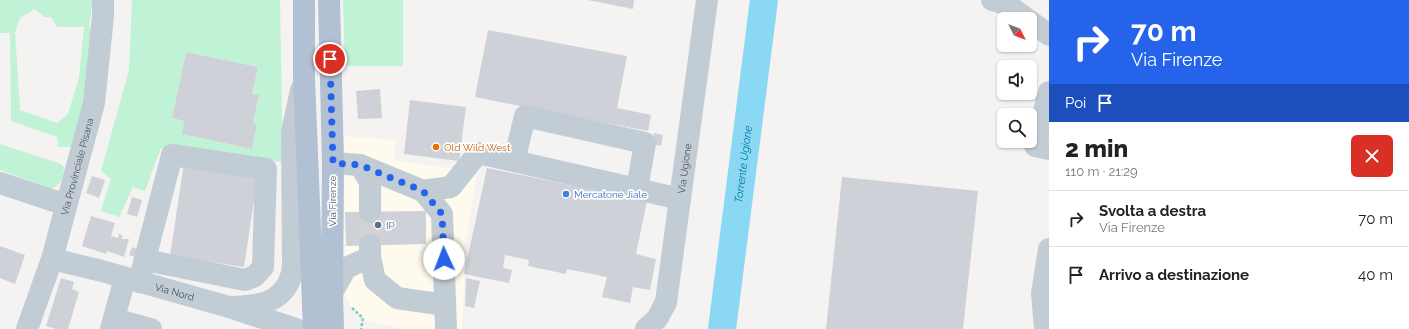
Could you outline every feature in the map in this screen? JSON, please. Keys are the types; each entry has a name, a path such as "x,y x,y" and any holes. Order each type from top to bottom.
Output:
{"main road":[{"path":"304,0 304,78 314,329"},
{"name":"Via Firenze","path":"329,0 333,163 333,329"}],"street":[{"name":"Via Provinciale Pisana","path":"27,329 52,259 94,103 103,16 103,0"},
{"name":"Via Ugione","path":"646,329 657,319 666,302 707,0"},
{"path":"992,0 1008,5 1018,12"},
{"path":"1037,26 1049,35"},
{"path":"229,307 255,306 273,298 286,288 292,274 292,132 304,78"},
{"path":"1049,92 1035,146 1049,149"},
{"path":"514,162 525,116 645,143 637,189"},
{"path":"423,191 451,188 478,153 514,162 570,180 637,189 680,199"},
{"path":"138,272 245,280 255,276 263,266 266,168 172,155 138,272 113,324 151,329"},
{"path":"333,163 360,165 423,191 442,214 446,329"},
{"path":"360,165 370,182 370,212"},
{"path":"0,182 66,205"},
{"path":"1046,327 1042,293 1049,249"},
{"path":"332,293 346,268 370,251 375,280 397,298 445,305"},
{"name":"Via Nord","path":"52,259 138,272 229,307 296,329"}],"path":[{"path":"350,306 363,318 361,329"}],"shaded area":[{"path":"344,136 396,140 394,160 477,172 466,243 462,329 403,329 363,320 354,312 345,294"}],"green space":[{"path":"0,0 93,0 89,27 95,28 90,78 72,147 58,147 57,137 11,121 10,33 0,33","holes":["35,9 44,17 51,17 57,27 84,27 79,77 68,114 57,123 20,110 15,32 20,18"]},
{"path":"132,0 280,0 283,162 161,148 145,191 133,187 119,217 101,211 111,179 101,171 129,70","holes":["186,52 258,67 252,94 259,96 253,123 257,124 252,149 182,134 184,121 172,118"]},
{"path":"343,0 403,0 403,66 345,66"},
{"path":"0,144 61,164 64,167 60,182 52,189 0,170"}],"building":[{"path":"588,0 634,0 633,9"},
{"path":"488,30 627,56 617,108 651,115 648,131 475,97"},
{"path":"186,52 258,67 252,94 259,95 253,123 257,124 252,149 182,134 184,121 172,118"},
{"path":"380,89 382,118 358,119 356,91"},
{"path":"410,100 466,107 459,161 404,154"},
{"path":"654,133 663,135 661,146 651,144"},
{"path":"184,163 258,174 244,267 170,256"},
{"path":"487,168 647,201 636,254 656,259 650,290 633,287 630,303 602,297 607,277 567,269 566,274 528,266 529,260 505,255 503,268 512,270 509,283 464,274"},
{"path":"92,176 105,180 99,198 86,193"},
{"path":"842,177 978,191 963,329 826,329"},
{"path":"132,197 142,200 137,217 127,214"},
{"path":"426,211 426,244 346,246 345,212"},
{"path":"91,216 115,223 111,236 118,238 119,234 123,236 121,239 129,239 124,257 107,251 106,254 82,246"},
{"path":"0,246 25,255 15,284 0,278"},
{"path":"132,247 138,249 135,257 129,255"},
{"path":"61,278 74,282 72,289 79,292 68,329 56,329 46,326"},
{"path":"466,278 480,281 474,308 465,306"}],"waterway":[{"name":"Torrente Ugione","path":"722,329 764,0"}],"tunnel":[{"path":"370,212 370,245"}],"place":[{"name":"Old Wild West","path":"436,147"},
{"name":"Mercatone Jiale","path":"566,194"},
{"name":"IP","path":"378,225"}],"route":[{"path":"330,59 333,163 360,165 423,191 442,214 444,259"}]}
